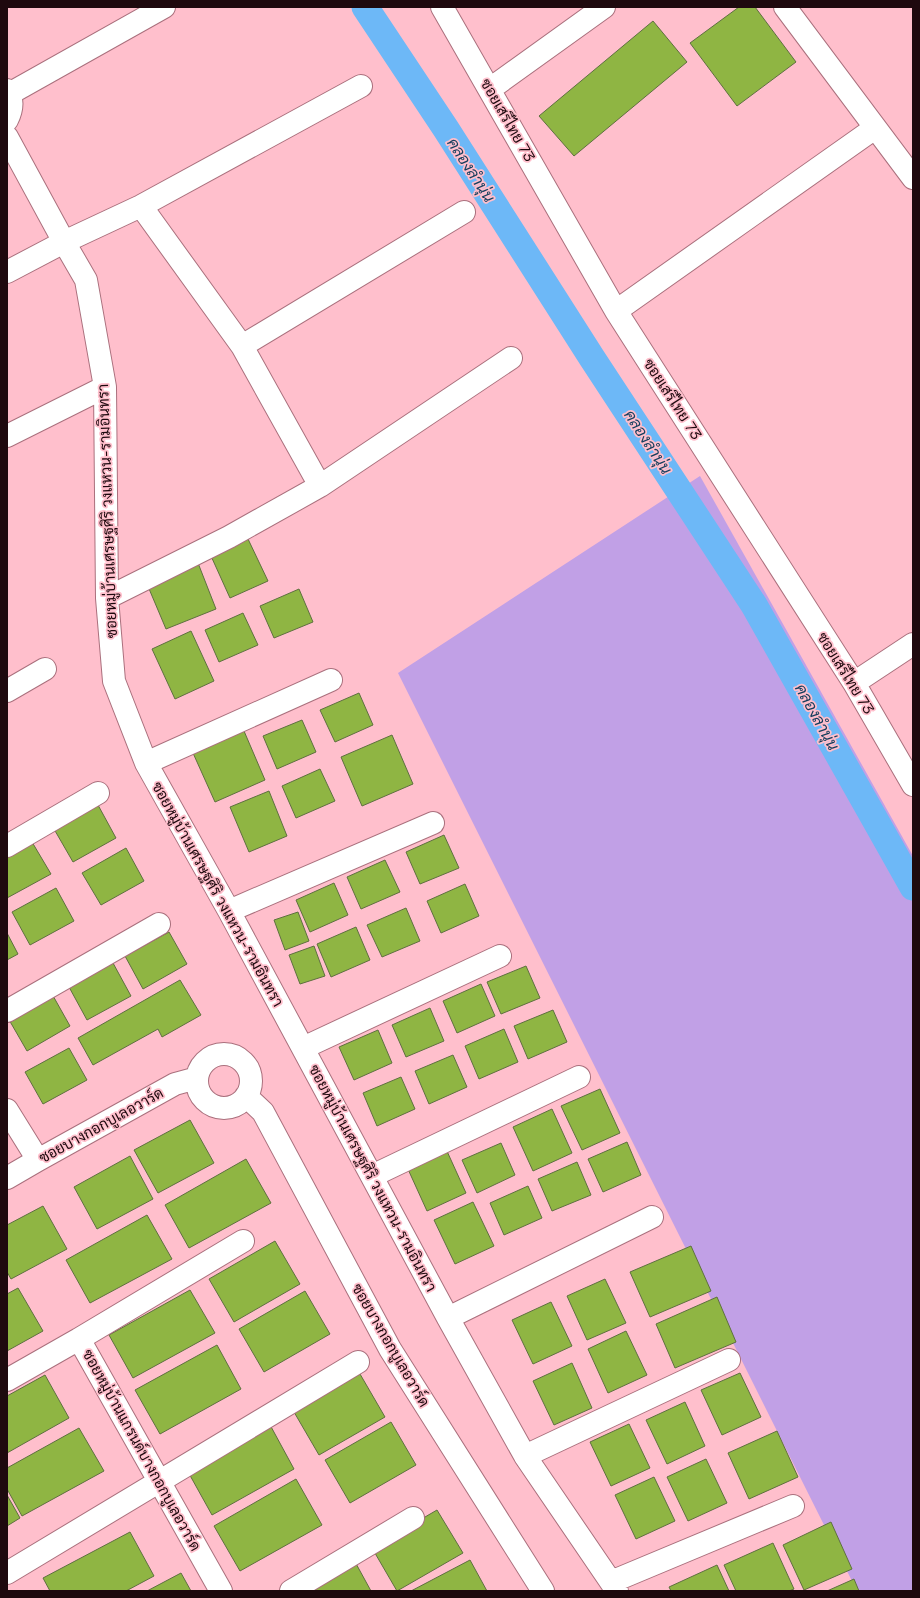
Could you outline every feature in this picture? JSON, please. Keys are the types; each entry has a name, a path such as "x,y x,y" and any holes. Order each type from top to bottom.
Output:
{"street":[{"path":"7,120 11,111 12,102 8,92 164,7"},
{"path":"490,89 604,7"},
{"path":"785,7 913,178"},
{"name":"ซอยเสรีไทย 73","path":"446,8 490,89 616,311 854,683 913,785"},
{"path":"7,272 64,242 141,206 361,86"},
{"path":"616,311 875,128"},
{"name":"ซอยหมู่บ้านเศรษฐศิริ วงแหวน-รามอินทรา","path":"7,137 86,280 105,387 107,598 114,681 146,763 229,911 448,1318 525,1456 614,1587"},
{"path":"141,206 242,346 320,486"},
{"path":"242,346 464,212"},
{"path":"107,598 229,537 320,486 511,358"},
{"path":"7,436 105,387"},
{"path":"854,683 913,644"},
{"path":"7,691 46,669"},
{"path":"146,763 331,680"},
{"path":"7,846 98,793"},
{"path":"229,911 433,823"},
{"path":"7,1011 159,924"},
{"path":"303,1048 500,956"},
{"path":"220,1055 233,1056 243,1063 248,1070 250,1088 240,1103 232,1107 223,1108 206,1102 200,1095 197,1087 197,1078 204,1062 212,1057 220,1055"},
{"path":"372,1176 579,1076"},
{"name":"ซอยบางกอกบูเลอวาร์ด","path":"7,1178 175,1084 197,1078"},
{"name":"ซอยบางกอกบูเลอวาร์ด","path":"246,1096 263,1112 390,1349 543,1591"},
{"path":"7,1110 38,1160"},
{"path":"448,1318 652,1217"},
{"path":"79,1340 243,1241"},
{"name":"ซอยหมู่บ้านแกรนด์บางกอกบูเลอวาร์ด","path":"7,1380 79,1340 221,1591"},
{"path":"525,1456 728,1360"},
{"path":"7,1574 358,1362"},
{"path":"614,1587 793,1506"},
{"path":"290,1591 412,1518"}],"shaded area":[{"path":"700,476 913,856 913,1591 857,1591 398,673"}],"building":[{"path":"739,7 755,7 796,62 737,106 690,43"},
{"path":"653,21 687,62 574,156 539,116"},
{"path":"248,539 268,581 230,598 211,556"},
{"path":"198,563 216,609 166,629 147,584"},
{"path":"299,589 313,622 274,638 260,606"},
{"path":"243,613 258,645 219,662 205,630"},
{"path":"191,631 214,681 175,699 152,649"},
{"path":"359,693 373,725 335,742 320,710"},
{"path":"302,720 316,752 277,769 263,736"},
{"path":"244,731 265,780 215,802 193,753"},
{"path":"392,735 413,784 362,806 341,757"},
{"path":"320,769 335,801 296,818 282,786"},
{"path":"269,791 287,836 249,852 230,807"},
{"path":"98,805 116,838 73,862 54,829"},
{"path":"444,835 459,868 420,884 406,852"},
{"path":"32,842 51,874 7,898 7,856"},
{"path":"126,848 144,881 101,905 82,873"},
{"path":"385,860 400,892 361,909 347,877"},
{"path":"334,883 348,915 310,932 296,900"},
{"path":"465,884 479,916 441,933 427,901"},
{"path":"56,888 74,921 30,945 12,912"},
{"path":"406,908 420,941 382,957 367,925"},
{"path":"298,912 309,941 285,950 274,920"},
{"path":"356,927 370,960 331,977 317,944"},
{"path":"169,932 187,964 143,989 125,956"},
{"path":"7,933 18,954 7,960"},
{"path":"314,946 325,976 300,984 289,955"},
{"path":"113,963 131,996 87,1020 69,987"},
{"path":"526,966 540,998 501,1014 487,982"},
{"path":"180,980 201,1015 162,1037 158,1029 93,1065 78,1038"},
{"path":"481,984 495,1016 457,1033 443,1001"},
{"path":"52,994 70,1026 27,1051 8,1018"},
{"path":"430,1008 444,1041 406,1057 392,1025"},
{"path":"553,1010 567,1042 528,1059 514,1026"},
{"path":"504,1029 518,1062 479,1079 465,1046"},
{"path":"378,1030 392,1063 354,1080 339,1047"},
{"path":"69,1048 87,1080 43,1104 25,1072"},
{"path":"453,1055 467,1087 429,1104 415,1071"},
{"path":"401,1077 415,1109 377,1126 363,1093"},
{"path":"600,1089 620,1133 582,1150 561,1106"},
{"path":"552,1109 572,1153 533,1171 513,1127"},
{"path":"190,1120 214,1163 158,1193 134,1150"},
{"path":"627,1142 641,1175 603,1192 588,1159"},
{"path":"501,1143 515,1175 477,1193 462,1160"},
{"path":"446,1149 466,1193 427,1211 407,1167"},
{"path":"130,1156 153,1199 97,1229 74,1187"},
{"path":"246,1159 271,1203 189,1248 165,1205"},
{"path":"577,1162 591,1195 552,1211 538,1179"},
{"path":"528,1186 542,1218 504,1235 490,1203"},
{"path":"473,1202 494,1246 455,1264 434,1220"},
{"path":"43,1206 67,1249 11,1279 7,1272 7,1225"},
{"path":"147,1215 172,1259 90,1303 66,1260"},
{"path":"275,1241 300,1284 234,1322 209,1279"},
{"path":"691,1246 711,1291 650,1317 630,1272"},
{"path":"605,1279 626,1323 587,1340 567,1296"},
{"path":"18,1288 43,1331 7,1351 7,1294"},
{"path":"190,1290 215,1333 133,1378 109,1335"},
{"path":"305,1291 330,1334 264,1372 239,1329"},
{"path":"717,1297 736,1342 675,1368 656,1324"},
{"path":"551,1302 572,1346 533,1364 512,1320"},
{"path":"626,1331 647,1375 608,1393 588,1349"},
{"path":"217,1345 241,1389 160,1434 135,1390"},
{"path":"572,1363 592,1408 554,1425 533,1381"},
{"path":"740,1373 761,1417 722,1435 701,1390"},
{"path":"360,1374 385,1417 319,1455 294,1412"},
{"path":"45,1375 69,1418 7,1453 7,1396"},
{"path":"685,1402 705,1446 667,1464 646,1420"},
{"path":"391,1422 416,1465 350,1503 325,1460"},
{"path":"269,1423 294,1469 212,1515 187,1470"},
{"path":"629,1424 650,1468 611,1486 590,1442"},
{"path":"79,1428 104,1471 22,1516 7,1489 7,1468"},
{"path":"777,1431 798,1477 749,1499 728,1453"},
{"path":"706,1459 727,1503 688,1521 667,1477"},
{"path":"654,1477 675,1521 636,1539 615,1495"},
{"path":"296,1479 322,1525 240,1571 214,1526"},
{"path":"7,1495 20,1518 7,1526"},
{"path":"437,1510 463,1553 397,1591 372,1548"},
{"path":"831,1522 852,1569 804,1590 783,1545"},
{"path":"130,1532 154,1576 126,1591 50,1591 43,1578"},
{"path":"773,1543 794,1589 789,1591 736,1591 724,1565"},
{"path":"354,1560 371,1591 295,1591"},
{"path":"470,1560 487,1591 411,1591"},
{"path":"717,1565 729,1591 671,1591 669,1587"},
{"path":"181,1573 191,1591 147,1591"},
{"path":"854,1579 859,1591 827,1591"}],"waterway":[{"name":"คลองลำนุ่น","path":"365,7 446,129 592,358 754,605 913,887"}]}
